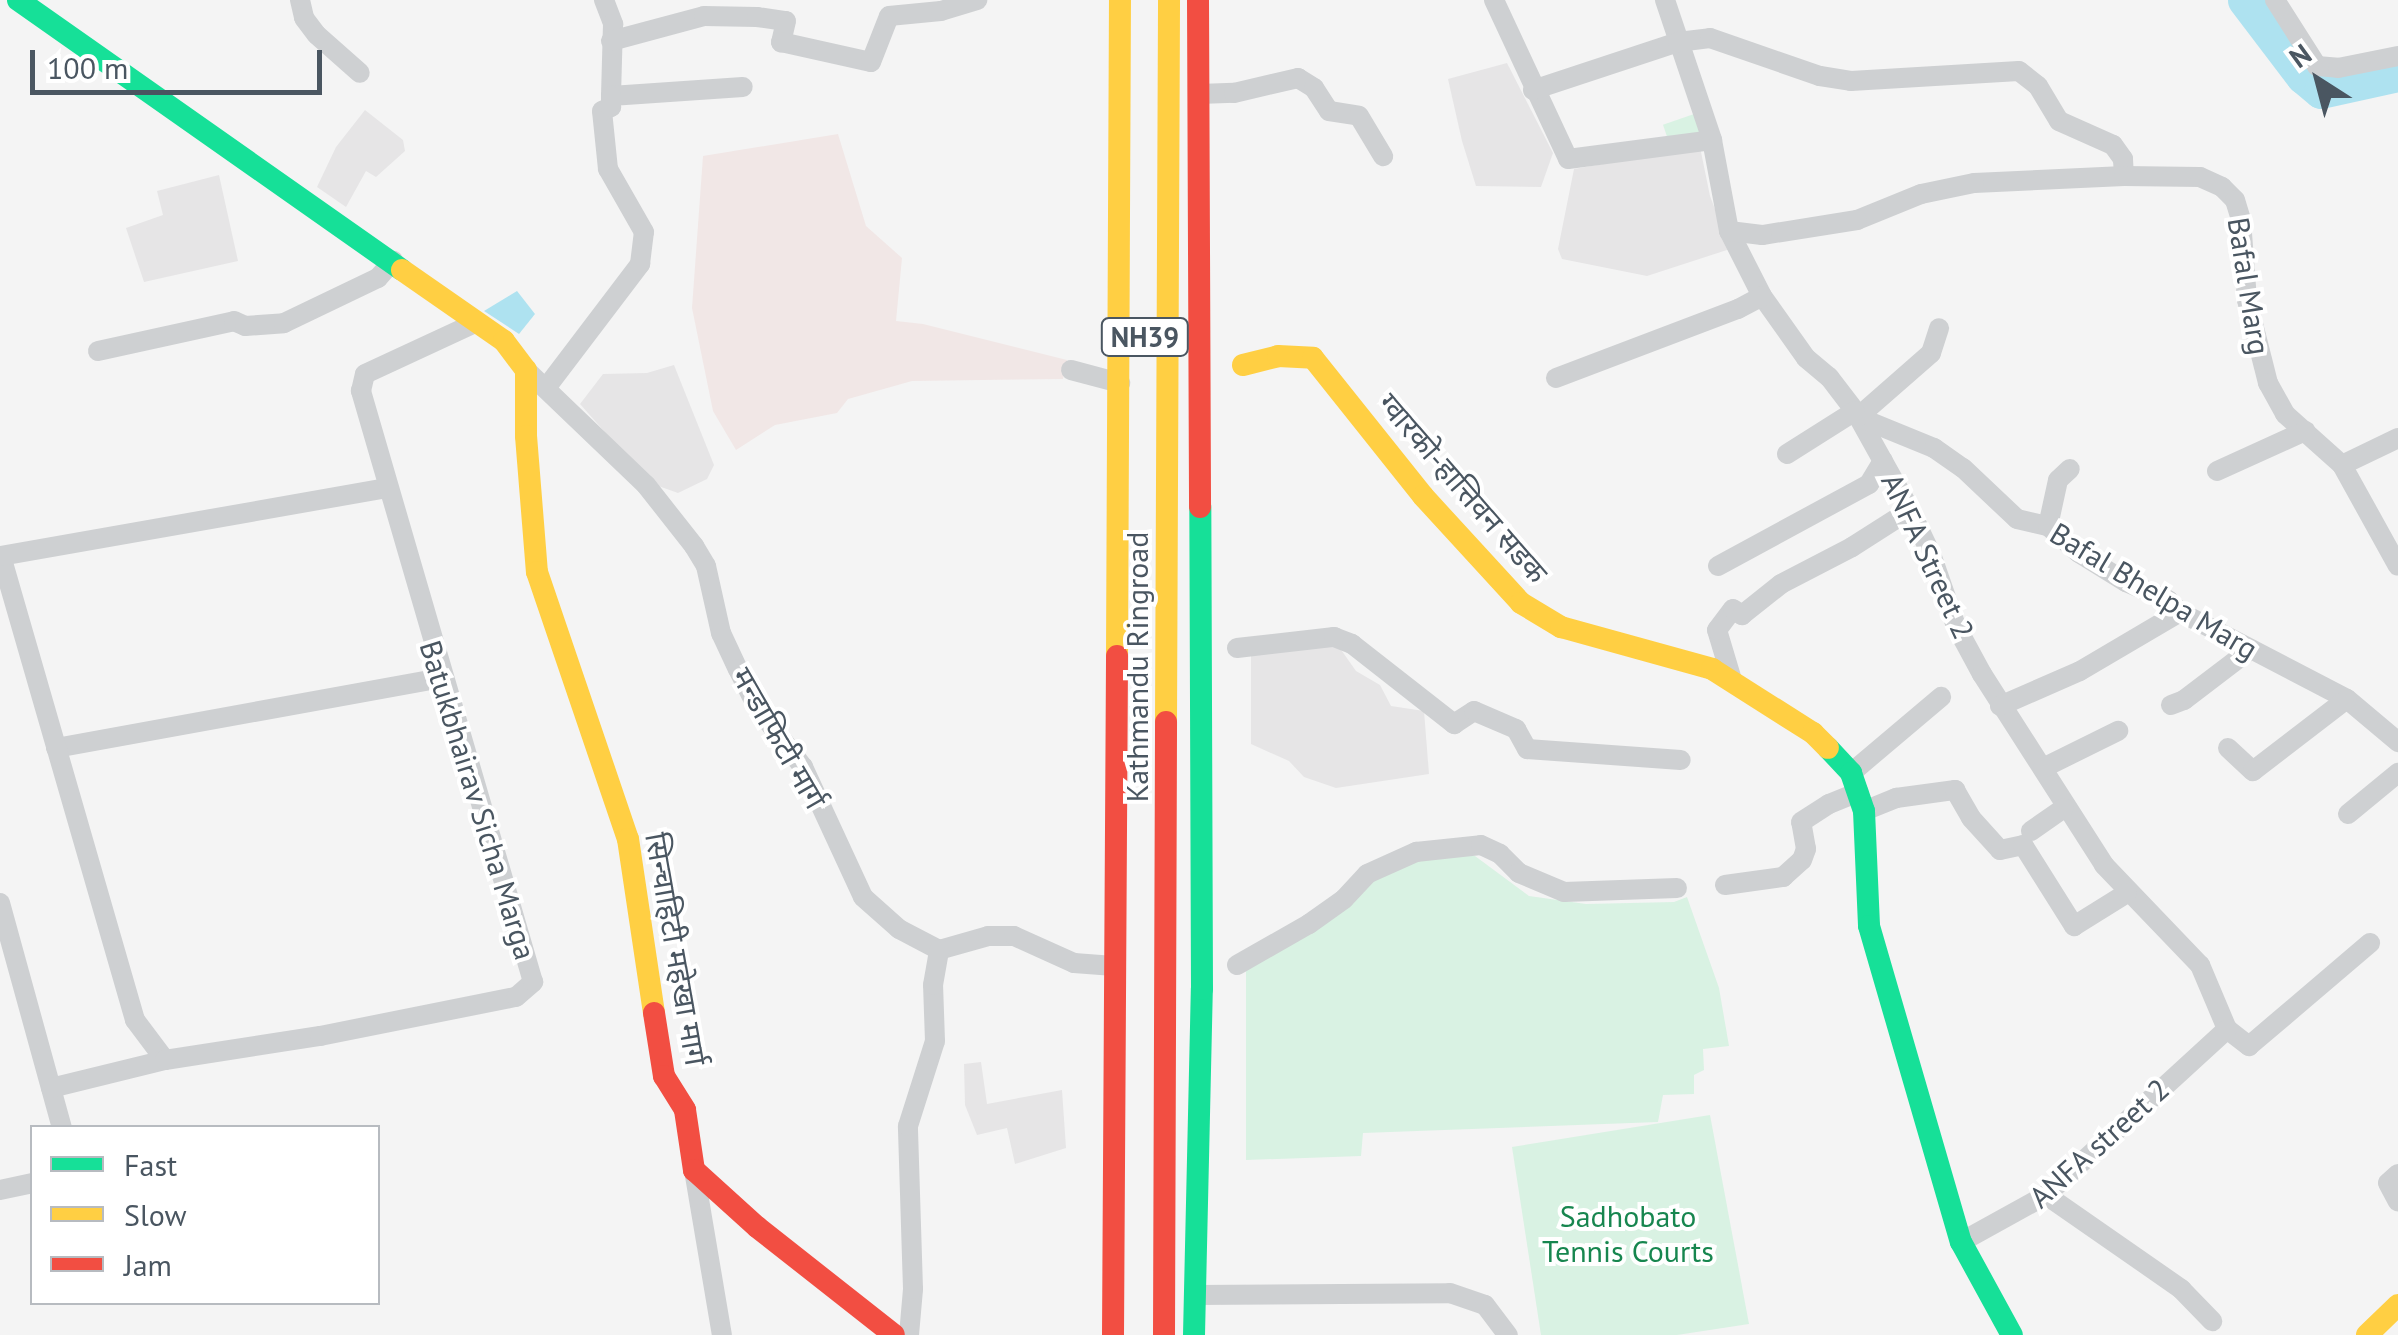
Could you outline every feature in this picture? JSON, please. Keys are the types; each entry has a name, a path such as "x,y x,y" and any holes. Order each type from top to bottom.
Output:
{"main road":[{"path":"18,0 504,341 526,370"},
{"path":"1112,1335 1120,0"},
{"name":"Kathmandu Ringroad","path":"1146,0 1164,1335"},
{"name":"Kathmandu Ringroad","path":"1142,1335 1169,0"},
{"path":"1194,1335 1202,988 1198,0"},
{"name":"ग्वारको-हात्तिवन सडक","path":"1243,366 1278,356 1313,358 1423,496 1521,602 1540,616 1572,630 1689,660 1732,680 1813,732 1858,792"},
{"name":"सिन्चाहिटी महेखा मार्ग","path":"526,370 526,436 537,572 628,839 664,1076 685,1110 694,1170"},
{"path":"1858,792 1870,926 1960,1242 2012,1335"},
{"path":"694,1170 757,1227 894,1335"},
{"path":"2367,1335 2398,1305"}],"street":[{"path":"300,0 304,18 318,35 360,72"},
{"path":"546,388 640,264 644,232 608,169 602,111 612,107 613,24 604,0"},
{"path":"611,41 704,16 760,8 786,21 781,42 871,62 892,8 941,11 977,0"},
{"path":"1494,0 1568,159 1712,140"},
{"name":"ANFA Street 2","path":"1665,0 1712,140 1729,231 1762,296 1806,358 1829,377 1856,414 1932,554 1956,626 2064,808 2127,893 2157,916 2200,965 2228,1028"},
{"path":"2275,0 2317,66 2338,68 2398,56"},
{"path":"1533,90 1678,42 1710,38 1820,76 1851,80 2019,70 2038,86 2058,122 2113,145 2123,159 2124,176"},
{"path":"1198,94 1234,92 1298,78 1314,88 1329,111 1359,116 1383,156"},
{"path":"610,96 744,87"},
{"name":"Bafal Marg","path":"1729,231 1762,234 1856,220 1921,194 1974,183 2124,176 2200,177 2222,188 2234,200 2240,220 2247,300 2263,370 2285,414 2342,465 2398,566"},
{"path":"98,351 234,321 245,326 284,322 378,278 393,261"},
{"path":"1556,378 1738,310 1762,296"},
{"name":"Batukbhairav Sicha Marga","path":"51,1088 164,1060 320,1036 516,997 533,982 441,678 361,391 365,374 477,322"},
{"path":"1787,454 1856,414 1932,353 1938,328"},
{"name":"मन्डाफिटी मार्ग","path":"526,370 646,485 694,546 706,566 721,633 738,669 757,707 803,767 863,897 899,929 939,950"},
{"path":"1071,370 1120,383"},
{"name":"Bafal Bhelpa Marg","path":"1856,414 1934,448 1963,468 2017,520 2048,526 2079,552 2126,582 2168,600 2180,612 2346,699 2398,742"},
{"path":"2217,470 2304,431"},
{"path":"2342,465 2398,438"},
{"path":"1718,566 1869,484 1883,461"},
{"path":"2048,526 2058,480 2070,469"},
{"path":"164,1060 135,1020 1,556 386,488"},
{"path":"1732,680 1717,630 1733,609 1742,615 1781,584 1852,547 1910,510"},
{"path":"2000,706 2080,671 2180,612"},
{"path":"1237,648 1334,637 1352,644 1454,724 1474,711 1516,729 1527,748 1681,760"},
{"path":"2171,705 2184,700 2250,649"},
{"path":"56,748 441,678"},
{"path":"1858,792 1941,697"},
{"path":"2228,748 2253,771 2346,699"},
{"path":"2043,768 2118,731"},
{"path":"2348,814 2398,772"},
{"path":"1725,885 1783,877 1802,860 1806,849 1802,822 1829,804 1858,792 1912,794 1954,790 1971,818 2000,850 2023,845 2074,926 2127,893"},
{"path":"2031,831 2064,808"},
{"path":"1237,964 1309,924 1344,899 1367,874 1416,852 1480,845 1500,854 1519,873 1564,892 1677,888"},
{"path":"0,904 61,1125"},
{"path":"909,1335 913,1288 908,1126 935,1041 933,984 939,950 988,936 1014,936 1074,963 1114,966"},
{"path":"2228,1028 2249,1046 2370,943"},
{"name":"ANFA street 2","path":"1960,1242 2046,1195 2228,1028"},
{"path":"694,1170 722,1335"},
{"path":"2398,1174 2388,1183 2398,1202"},
{"path":"0,1190 30,1183"},
{"path":"2046,1195 2082,1224 2181,1289 2212,1321"},
{"path":"1195,1295 1450,1293 1485,1305 1508,1335"}],"shaded area":[{"path":"1507,63 1553,153 1541,187 1476,186 1462,141 1448,79"},
{"path":"365,110 403,140 405,151 376,177 366,171 346,207 317,187 336,147"},
{"path":"838,134 866,226 902,258 896,321 923,324 1067,360 1063,379 912,381 848,399 837,413 775,425 736,450 713,411 692,308 703,156"},
{"path":"1700,147 1710,196 1730,249 1647,276 1562,259 1558,249 1574,169"},
{"path":"219,175 238,261 144,282 126,228 163,215 157,191"},
{"path":"674,365 714,465 707,479 678,493 650,483 580,404 603,374 647,373"},
{"path":"1337,644 1356,671 1380,685 1391,706 1424,711 1429,774 1336,788 1304,777 1289,761 1251,744 1251,651"},
{"path":"981,1062 987,1104 1062,1090 1066,1148 1015,1164 1007,1128 977,1135 965,1105 964,1064"}],"green space":[{"path":"1697,113 1704,133 1670,145 1663,125"},
{"path":"1447,853 1475,856 1529,896 1586,904 1674,902 1687,897 1719,988 1729,1046 1703,1049 1704,1070 1694,1075 1694,1094 1663,1095 1658,1122 1363,1133 1361,1156 1246,1160 1246,963 1376,874"},
{"name":"Sadhobato Tennis Courts","path":"1710,1115 1749,1324 1677,1335 1541,1335 1512,1147"}],"water":[{"path":"517,291 535,314 519,334 484,311"}],"waterway":[{"path":"2245,0 2303,76 2321,91 2398,74"}],"traffic: fast":[{"path":"18,0 402,270"},
{"path":"1194,1335 1202,989 1200,507"},
{"path":"1828,748 1851,773 1864,811 1869,926 1961,1242 2012,1335"}],"traffic: slow":[{"path":"1117,656 1120,0"},
{"path":"1166,722 1169,0"},
{"path":"402,270 504,341 526,370 526,436 537,572 628,839 654,1013"},
{"path":"1243,365 1278,356 1313,358 1423,496 1521,603 1561,627 1712,669 1813,733 1828,748"},
{"path":"2367,1335 2398,1305"}],"traffic: jam":[{"path":"1198,0 1200,507"},
{"path":"1113,1335 1117,656"},
{"path":"1164,1335 1166,722"},
{"path":"654,1013 664,1076 685,1110 694,1170 757,1227 894,1335"}]}
